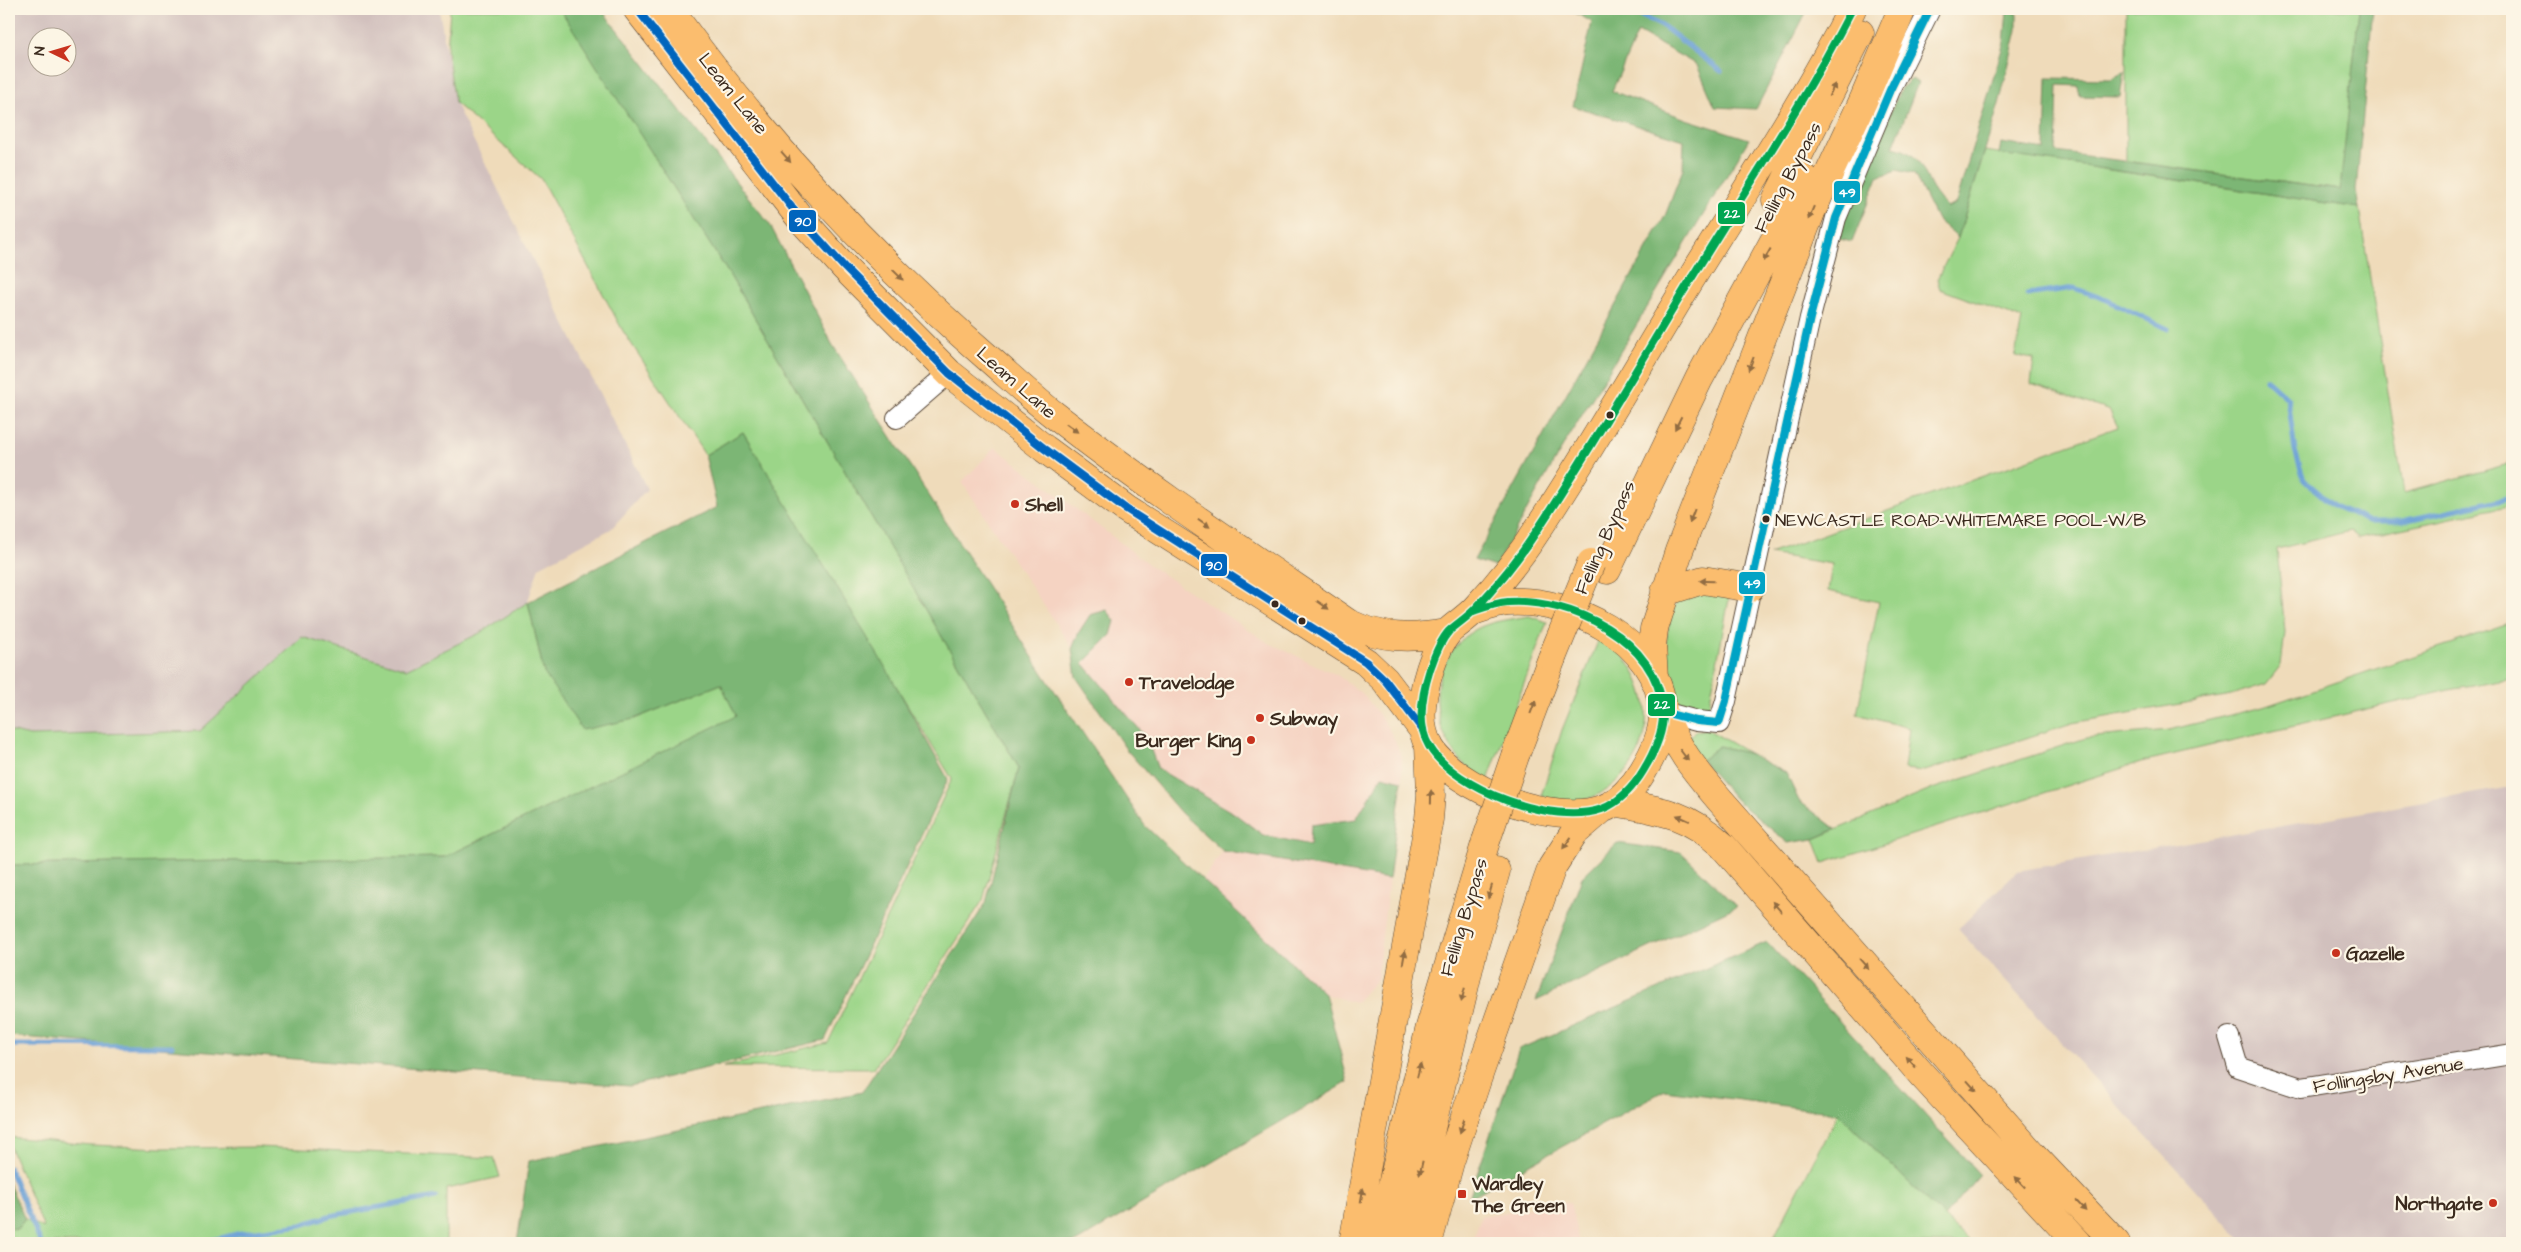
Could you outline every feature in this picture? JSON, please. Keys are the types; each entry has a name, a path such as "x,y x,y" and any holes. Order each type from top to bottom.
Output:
{"highway":[{"name":"Leam Lane","path":"637,9 800,218 845,268 949,373 1038,444 1126,509 1366,662 1385,680 1426,738 1456,775 1478,788 1547,811 1569,813 1608,806 1668,812 1693,822 1708,832 1723,846 1923,1076 2077,1243"},
{"name":"Leam Lane","path":"669,9 709,63 823,200 930,307 1052,414 1179,506 1348,623 1373,633 1399,638 1447,633"},
{"path":"1353,1243 1429,819 1431,795 1423,699 1431,664 1447,633 1473,611 1511,568 1598,436 1680,297 1768,158 1852,9"},
{"name":"Felling Bypass","path":"1378,1243 1407,1117 1450,959 1495,843 1560,661 1648,441 1798,157 1870,9"},
{"name":"Felling Bypass","path":"1599,567 1859,81 1892,9"},
{"path":"1902,9 1863,101 1812,210 1699,498 1654,628 1652,664 1655,682 1670,733 1680,750 1832,928 2033,1155 2116,1243"},
{"path":"1665,592 1703,580 1750,588"},
{"path":"1473,611 1504,602 1526,602 1581,614 1628,643 1640,656 1655,682"},
{"path":"1428,1243 1450,1162 1477,1080 1558,855 1574,833 1630,789 1650,758 1661,732 1663,712"},
{"name":"Felling Bypass","path":"1404,1243 1474,947 1495,843"}],"street":[{"path":"1663,712 1697,721 1719,723 1726,701 1810,318 1836,218 1890,90 1930,9"},
{"path":"897,418 949,373"},
{"name":"Follingsby Avenue","path":"2229,1037 2238,1067 2301,1088 2512,1054"}],"shaded area":[{"path":"9,9 439,9 455,103 647,489 611,529 539,567 500,687 321,780 30,736 9,731"},
{"path":"995,447 1155,569 1267,642 1337,675 1363,694 1381,717 1395,740 1402,759 1402,781 1356,819 1310,845 1263,835 1158,769 1082,663 962,482"},
{"path":"2512,787 2512,1243 2244,1243 1958,929 2017,871"},
{"path":"1223,851 1389,879 1377,979 1355,1003 1325,994 1203,880"},
{"path":"1570,1202 1579,1243 1472,1243 1481,1216"}],"green space":[{"path":"450,9 560,9 562,11 729,274 1019,768 983,900 874,1068 723,1067 828,1043 952,779 743,432 705,455 623,331 541,179 455,103 447,51"},
{"path":"560,9 601,9 770,225 832,344 1044,675 1145,826 1325,994 1348,1082 1075,1243 517,1243 529,1161 862,1092 986,903 1019,768 729,274"},
{"path":"1568,9 1808,9 1756,109 1715,107 1697,65 1638,32 1612,91 1686,119 1749,139 1559,453 1495,567 1474,560 1665,216 1683,169 1684,140 1573,106 1592,22"},
{"path":"2005,9 2017,9 2017,30 1999,104 1958,238 1937,220 1914,174 1897,170 1878,177 1852,242 1836,238 1901,88 1912,79 1918,83 1893,147 1914,157 1922,167 1934,191 1947,208 1956,203 2004,42 2007,12"},
{"path":"2126,9 2359,9 2341,190 2126,161"},
{"path":"2359,9 2373,9 2356,191 2359,208 1999,154 2001,143 2045,150 2047,78 2111,79 2124,72 2120,97 2080,96 2078,86 2058,85 2056,152 2340,190"},
{"path":"1985,151 2359,208 2404,493 2512,463 2512,505 2359,538 2350,531 2277,549 2285,632 2281,665 2266,684 2231,695 2072,723 1925,771 1904,769 1909,728 1857,714 1879,602 1828,591 1832,564 1769,554 2118,427 2110,411 2031,384 2034,359 2015,356 2022,319 1940,289 1937,279 1958,238"},
{"path":"743,432 890,675 948,779 825,1040 630,1086 9,1036 9,865 445,857 736,716 721,684 634,719 582,730 544,673 528,602 717,507 705,455"},
{"path":"1698,591 1723,591 1729,599 1708,711 1691,711 1678,701 1670,684 1666,663 1666,641 1670,620 1676,604 1685,594"},
{"path":"528,602 544,673 634,719 721,684 737,716 445,857 9,865 9,731 30,736 200,731 302,637 406,669 480,633"},
{"path":"1107,610 1115,621 1111,635 1083,663 1146,737 1158,769 1235,814 1263,835 1310,845 1311,825 1356,819 1382,776 1402,781 1389,879 1223,851 1181,813 1126,749 1076,677 1072,649 1079,632 1090,615"},
{"path":"1529,616 1547,622 1488,780 1466,766 1454,752 1445,736 1439,719 1437,702 1438,684 1443,667 1452,651 1465,637 1487,624"},
{"path":"2512,623 2512,679 2449,690 2145,761 1823,863 1814,839 1935,788 2086,738 2169,730 2263,707"},
{"path":"1599,639 1624,657 1634,671 1641,686 1646,717 1645,733 1640,748 1633,763 1622,776 1597,795 1575,801 1541,796 1562,730"},
{"path":"1707,729 1750,754 1719,746 1701,760 1692,749 1690,736 1696,731"},
{"path":"1719,746 1750,754 1786,773 1799,801 1836,829 1814,839 1788,843 1736,800 1701,760"},
{"path":"1617,843 1681,852 1737,906 1536,1001 1582,877"},
{"path":"1767,942 1980,1175 1944,1217 1838,1113 1665,1090 1469,1198 1519,1049"},
{"path":"1838,1113 1971,1243 1771,1243"},
{"path":"9,1137 91,1145 162,1148 258,1147 494,1158 500,1177 446,1189 446,1243 9,1243 9,1228 17,1229 25,1219 44,1228 9,1145"},
{"path":"9,1184 25,1219 17,1229 9,1228"}],"waterway":[{"path":"1627,9 1664,27 1721,71"},
{"path":"2027,295 2074,288 2107,300 2168,329"},
{"path":"2266,379 2288,399 2295,451 2304,480 2334,506 2368,521 2403,521 2512,497"},
{"path":"9,1045 172,1046"},
{"path":"9,1168 41,1243"},
{"path":"201,1243 241,1233 301,1225 329,1216 436,1197"}],"transit line":[{"name":"90","path":"637,9 800,218 845,268 949,373 1045,449 1126,509 1366,662 1385,680 1423,730"},
{"name":"22","path":"1473,611 1508,602 1558,607 1583,616 1607,628 1628,644 1645,663 1657,685 1663,711 1662,726 1658,742 1639,777 1626,793 1614,803 1602,809 1582,813 1558,813 1507,800 1482,790 1460,777 1442,762 1429,746 1425,737 1422,708 1427,678 1446,635 1485,599 1524,550 1557,500 1812,83 1852,9"},
{"name":"49","path":"1663,712 1697,721 1719,723 1726,701 1810,318 1836,218 1890,90 1930,9"}],"place":[{"name":"Shell","path":"1015,504"},
{"name":"NEWCASTLE ROAD-WHITEMARE POOL-W/B","path":"1766,519"},
{"name":"Travelodge","path":"1129,682"},
{"name":"Subway","path":"1260,718"},
{"name":"Burger King","path":"1251,740"},
{"name":"Gazelle","path":"2336,953"},
{"name":"Wardley The Green","path":"1462,1194"},
{"name":"Northgate","path":"2493,1203"}]}
